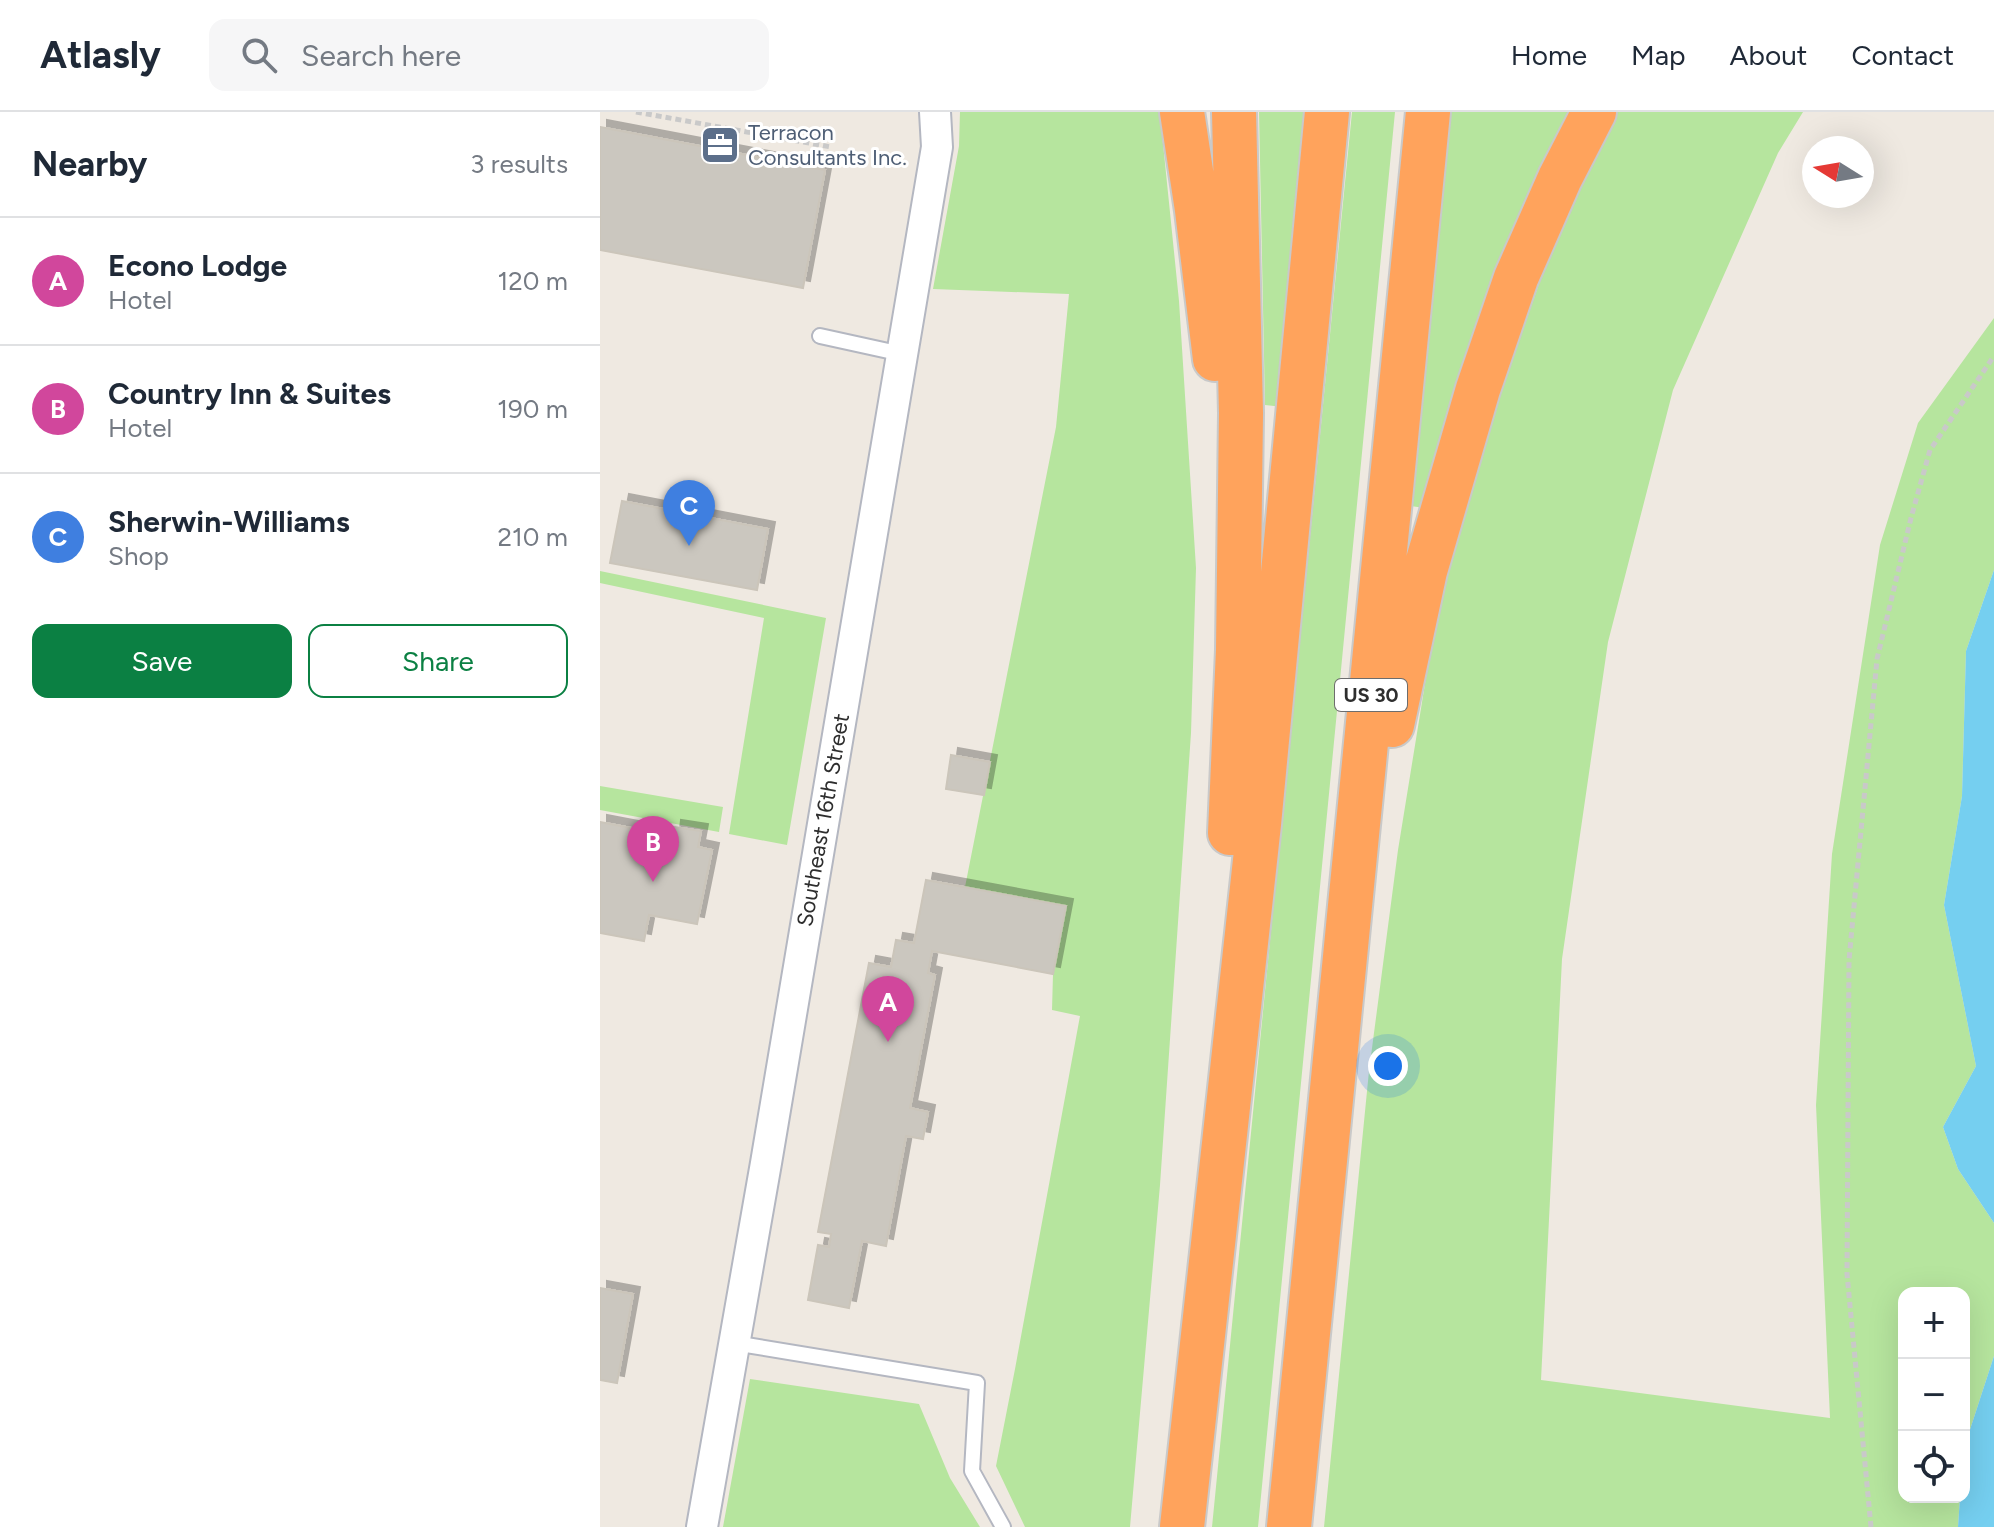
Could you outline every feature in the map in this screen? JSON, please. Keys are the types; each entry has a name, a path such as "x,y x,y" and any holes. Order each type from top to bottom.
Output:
{"highway":[{"path":"1182,112 1221,413 1238,650"},
{"path":"1211,1263 1238,650 1241,413 1234,112"},
{"path":"1182,1527 1268,729 1327,112"},
{"name":"US 30","path":"1313,1278 1428,112"},
{"path":"1289,1527 1313,1278 1390,734 1425,571 1478,389 1516,278 1560,178 1594,112"}],"street":[{"name":"Southeast 16th Street","path":"702,1527 937,147 935,112"}],"lane":[{"path":"820,336 902,354"},
{"path":"734,1343 977,1383 972,1471 1003,1527"}],"path":[{"path":"636,112 831,147"},
{"path":"1871,1527 1847,1274 1849,975 1877,659 1930,450 1994,356"}],"green space":[{"path":"960,112 1159,112 1161,124 1179,301 1196,568 1191,733 1160,1185 1130,1527 1025,1527 996,1466 1080,1016 1052,1010 1053,974 1065,906 965,887 1056,427 1069,294 933,289 959,146"},
{"path":"1259,112 1306,112 1282,407 1265,405"},
{"path":"1352,112 1395,112 1258,1527 1212,1527"},
{"path":"1448,112 1568,112 1545,165 1424,508 1411,506"},
{"path":"1617,112 1803,112 1778,153 1673,390 1608,642 1562,959 1541,1380 1830,1418 1816,1105 1832,854 1880,545 1918,423 1994,318 1994,570 1966,651 1962,796 1944,905 1976,1066 1943,1127 1958,1169 1994,1223 1994,1356 1970,1430 1970,1287 1898,1287 1898,1503 1960,1503 1958,1527 1324,1527 1369,1071 1398,850 1429,659 1460,521 1502,389 1553,244"},
{"path":"600,571 826,618 787,845 729,834 764,618 600,583"},
{"path":"600,786 723,807 719,832 600,810"},
{"path":"750,1379 919,1404 950,1478 980,1527 723,1527"}],"water":[{"path":"1994,570 1994,1223 1958,1169 1943,1127 1976,1066 1944,905 1962,796 1966,651"},
{"path":"1994,1356 1994,1527 1958,1527 1960,1503 1970,1503 1970,1430"}],"building":[{"path":"600,127 825,170 803,288 600,250"},
{"path":"622,501 768,529 757,590 610,563"},
{"path":"951,755 990,762 984,795 946,789"},
{"path":"600,822 673,836 674,827 701,831 698,847 712,850 697,924 649,915 644,941 600,933"},
{"path":"926,880 1066,906 1053,974 932,951 928,973 935,975 910,1108 928,1112 923,1139 906,1136 886,1246 862,1241 849,1308 808,1300 818,1245 829,1247 831,1234 818,1232 869,963 891,967 896,940 914,943"},
{"path":"600,1288 633,1294 617,1383 600,1380"}],"place":[{"name":"Terracon Consultants Inc.","path":"720,145"},
{"name":"Sherwin-Williams","path":"689,546"},
{"name":"Country Inn & Suites","path":"653,882"},
{"name":"Econo Lodge","path":"888,1042"}]}
